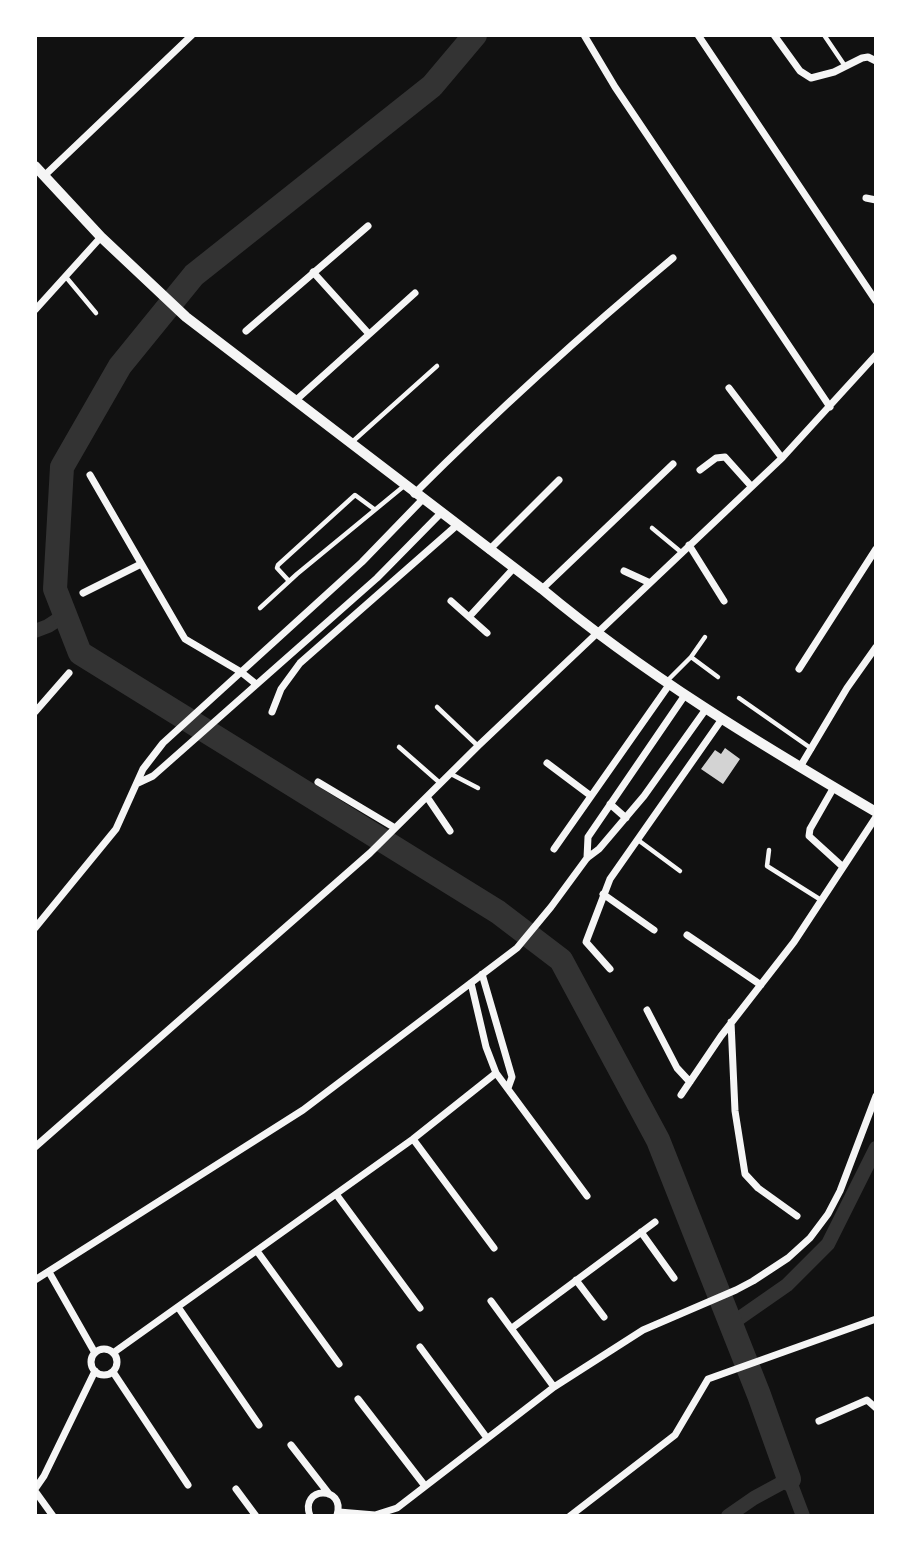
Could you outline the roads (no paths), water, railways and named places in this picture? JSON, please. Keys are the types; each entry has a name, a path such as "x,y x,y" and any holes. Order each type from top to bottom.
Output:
{"street":[{"path":"44,176 191,35"},
{"path":"584,35 615,87 830,407"},
{"path":"698,35 876,301"},
{"path":"774,35 811,78 862,58 868,57 876,61"},
{"path":"35,166 101,237 186,317 418,497 542,589 596,634 667,684 876,814 794,942 731,1023 681,1095"},
{"path":"866,198 876,200"},
{"path":"246,331 368,226"},
{"path":"35,310 101,237"},
{"path":"35,928 116,829 143,769 163,743 362,562 475,432 673,258"},
{"path":"313,272 369,334"},
{"path":"295,401 415,293"},
{"path":"35,1147 370,853 648,582 782,458 876,355"},
{"path":"729,388 782,458"},
{"path":"700,470 716,458 724,457 751,486"},
{"path":"542,589 673,464"},
{"path":"90,475 185,639 241,672 256,684"},
{"path":"488,550 559,480"},
{"path":"138,783 153,776 377,578 441,513"},
{"path":"272,712 281,689 300,663 456,526"},
{"path":"689,545 724,601"},
{"path":"799,669 876,549"},
{"path":"83,593 141,564"},
{"path":"469,617 513,569"},
{"path":"624,571 648,582"},
{"path":"451,601 487,633"},
{"path":"800,767 847,688 876,646"},
{"path":"35,712 69,673"},
{"path":"554,849 667,684"},
{"path":"587,858 588,837 685,695"},
{"path":"35,1280 303,1110 516,948 587,858 599,849 645,796 706,709"},
{"path":"610,969 586,942 603,894 610,879 722,719"},
{"path":"547,763 591,796"},
{"path":"318,782 394,830"},
{"path":"834,788 809,836 843,867"},
{"path":"427,797 450,831"},
{"path":"610,804 626,818"},
{"path":"603,894 654,930"},
{"path":"687,935 761,985"},
{"path":"482,974 512,1077 508,1088"},
{"path":"471,983 486,1047 496,1073 587,1196"},
{"path":"647,1010 677,1068 690,1082"},
{"path":"731,1023 735,1111 745,1174 758,1188 797,1216"},
{"path":"113,1353 413,1139 496,1073"},
{"path":"291,1445 338,1501 338,1514 375,1516 397,1508 554,1387 643,1330 736,1290 788,1258 810,1238 828,1214 840,1191 876,1096"},
{"path":"413,1139 494,1248"},
{"path":"336,1194 420,1308"},
{"path":"512,1328 655,1222"},
{"path":"640,1232 674,1278"},
{"path":"257,1251 339,1364"},
{"path":"49,1272 95,1353"},
{"path":"576,1280 604,1317"},
{"path":"491,1301 554,1387"},
{"path":"178,1307 259,1425"},
{"path":"569,1516 675,1435 708,1379 876,1319"},
{"path":"420,1347 487,1438"},
{"path":"104,1349 113,1353 117,1363 113,1372 104,1375 95,1371 91,1362 95,1353 104,1349"},
{"path":"53,1516 35,1490 95,1371"},
{"path":"113,1372 188,1485"},
{"path":"359,1399 425,1486"},
{"path":"819,1421 867,1400 876,1408"},
{"path":"236,1489 256,1516"},
{"path":"310,1516 310,1500 319,1493 330,1494"}],"lane":[{"path":"824,35 845,66"},
{"path":"66,277 96,313"},
{"path":"351,444 436,366"},
{"path":"260,608 404,485"},
{"path":"289,581 277,568 278,565 355,495 374,509"},
{"path":"652,528 681,552"},
{"path":"667,684 705,637"},
{"path":"691,657 718,677"},
{"path":"739,698 812,749"},
{"path":"437,707 478,746"},
{"path":"399,747 440,783"},
{"path":"450,774 478,788"},
{"path":"638,840 680,871"},
{"path":"769,850 767,866 821,900"}],"waterway":[{"path":"475,35 432,86 194,275 120,366 62,467 55,589 80,653 498,912 561,960 658,1140 759,1395 789,1479"},
{"path":"35,631 65,615"},
{"path":"731,1324 787,1285 828,1244 876,1148"},
{"path":"728,1516 789,1479 803,1516"}]}
